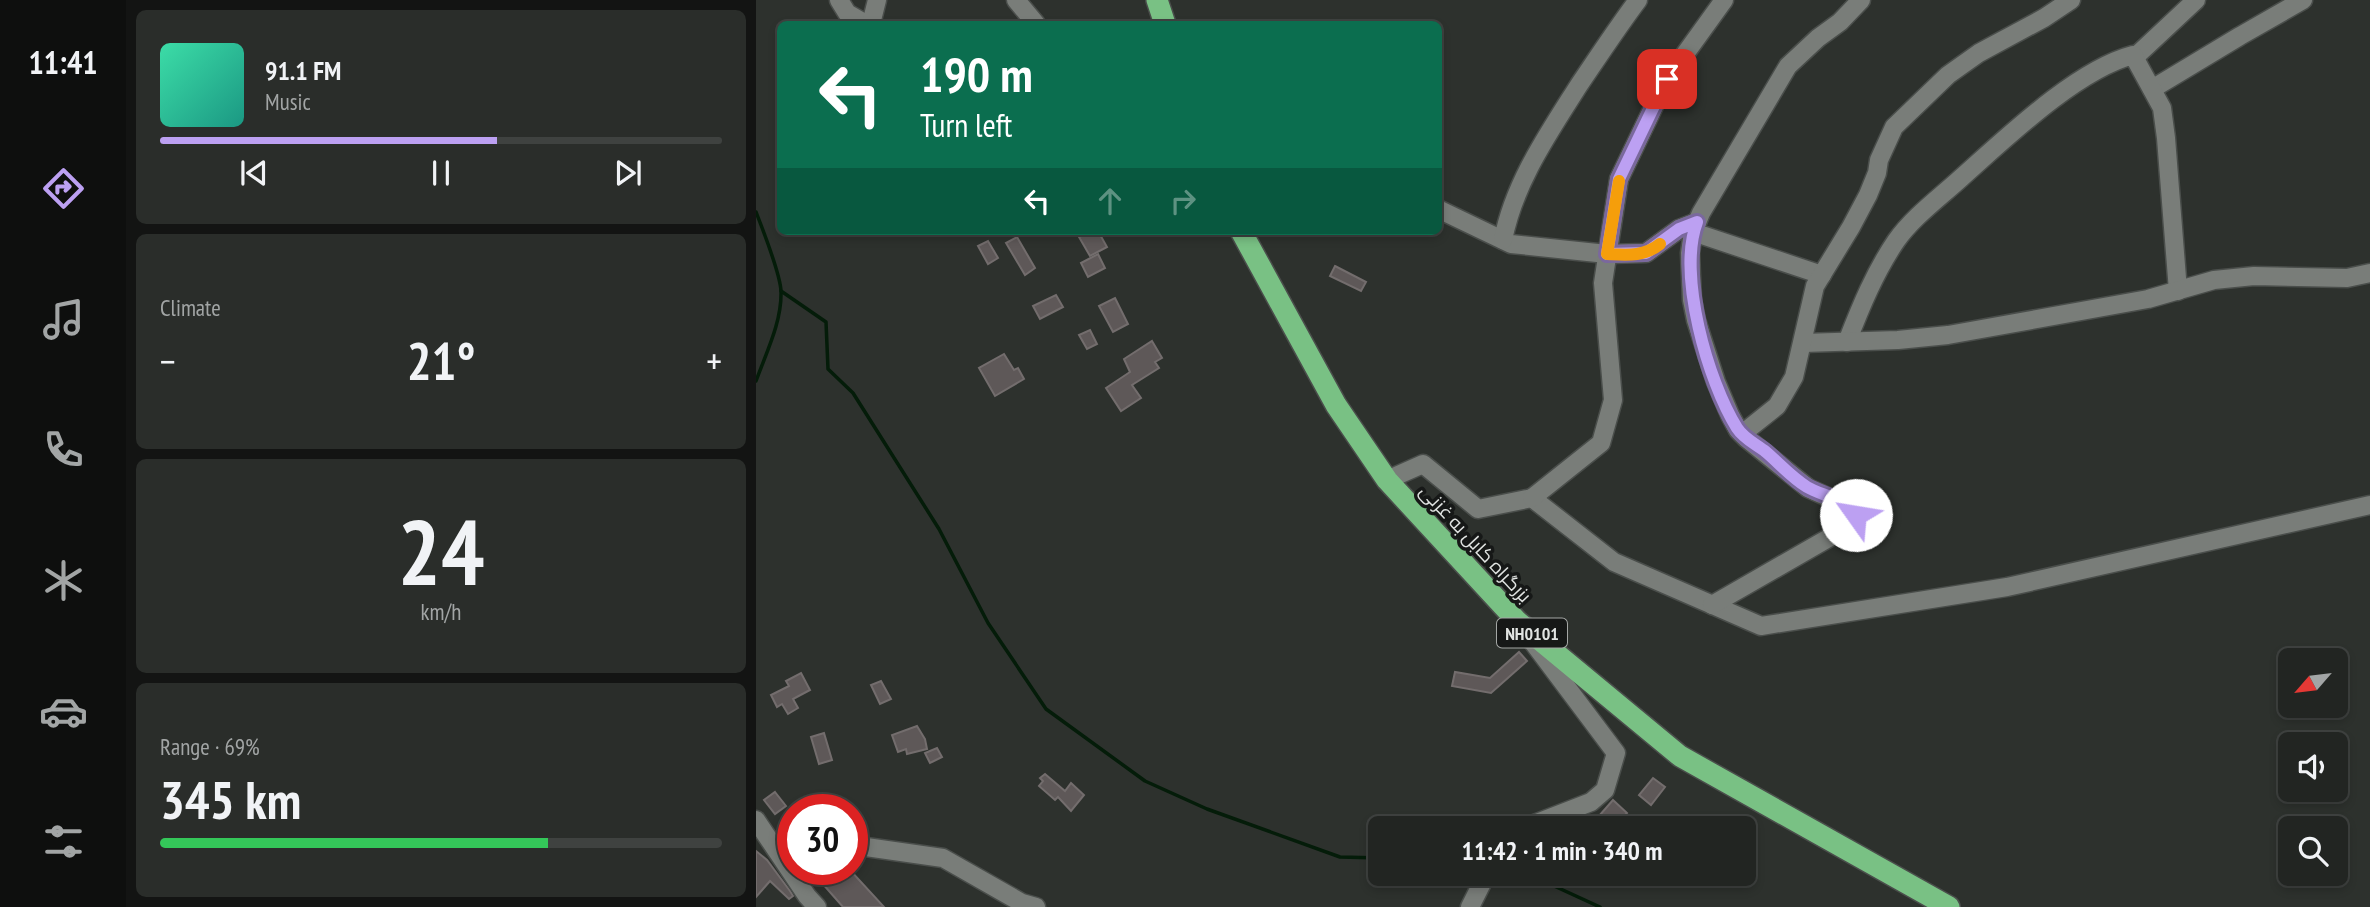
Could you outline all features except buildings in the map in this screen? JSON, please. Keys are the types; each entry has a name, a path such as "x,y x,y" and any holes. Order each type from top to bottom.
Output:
{"highway":[{"path":"1157,0 1164,21"},
{"name":"بزرگراه کابل به غزنی","path":"1243,235 1336,405 1387,480 1517,621 1680,756 1949,907"}],"street":[{"path":"839,0 848,13 863,21"},
{"path":"869,21 877,0"},
{"path":"1016,0 1033,21"},
{"path":"1503,240 1508,216 1521,183 1562,113 1638,0"},
{"path":"1387,480 1423,464 1478,509 1532,498 1601,443 1613,400 1602,283 1619,179 1667,79 1724,0"},
{"path":"1712,605 1846,528 1856,519 1852,508 1808,488 1742,434 1730,415 1696,320 1692,300 1690,253 1695,227 1730,161 1788,66 1840,22 1861,0"},
{"path":"1742,434 1777,406 1794,377 1815,286 1852,227 1868,195 1879,160 1894,127 1958,68 2071,0"},
{"path":"2135,57 2196,0"},
{"path":"2152,89 2303,0"},
{"path":"1847,342 1879,267 1898,239 1919,216 2046,106 2084,78 2133,55 2162,108 2178,290"},
{"path":"1442,211 1518,246 1607,254 1646,253 1679,229 1695,227 1822,275"},
{"path":"1803,343 1899,340 1960,334 2122,304 2214,280 2254,276 2347,278 2370,273"},
{"path":"1532,498 1614,562 1760,625 2007,587 2370,505"},
{"path":"1517,621 1616,753 1605,790 1591,803 1556,816"},
{"path":"756,820 777,843"},
{"path":"868,847 943,858 1023,903 1036,907"},
{"path":"800,885 807,903"}],"waterway":[{"path":"756,212 781,291 776,326 756,381"},
{"path":"781,291 826,322 828,369 853,393 939,529 988,623 1046,709 1145,781 1207,809 1340,857 1368,858"},
{"path":"1554,886 1600,907"}],"slow traffic":[{"path":"1619,181 1607,254 1646,253 1660,244"}],"route":[{"path":"1667,79 1619,179 1607,254 1646,253 1679,229 1697,222 1690,253 1692,300 1716,382 1738,430 1808,488 1847,505 1856,515"}]}
